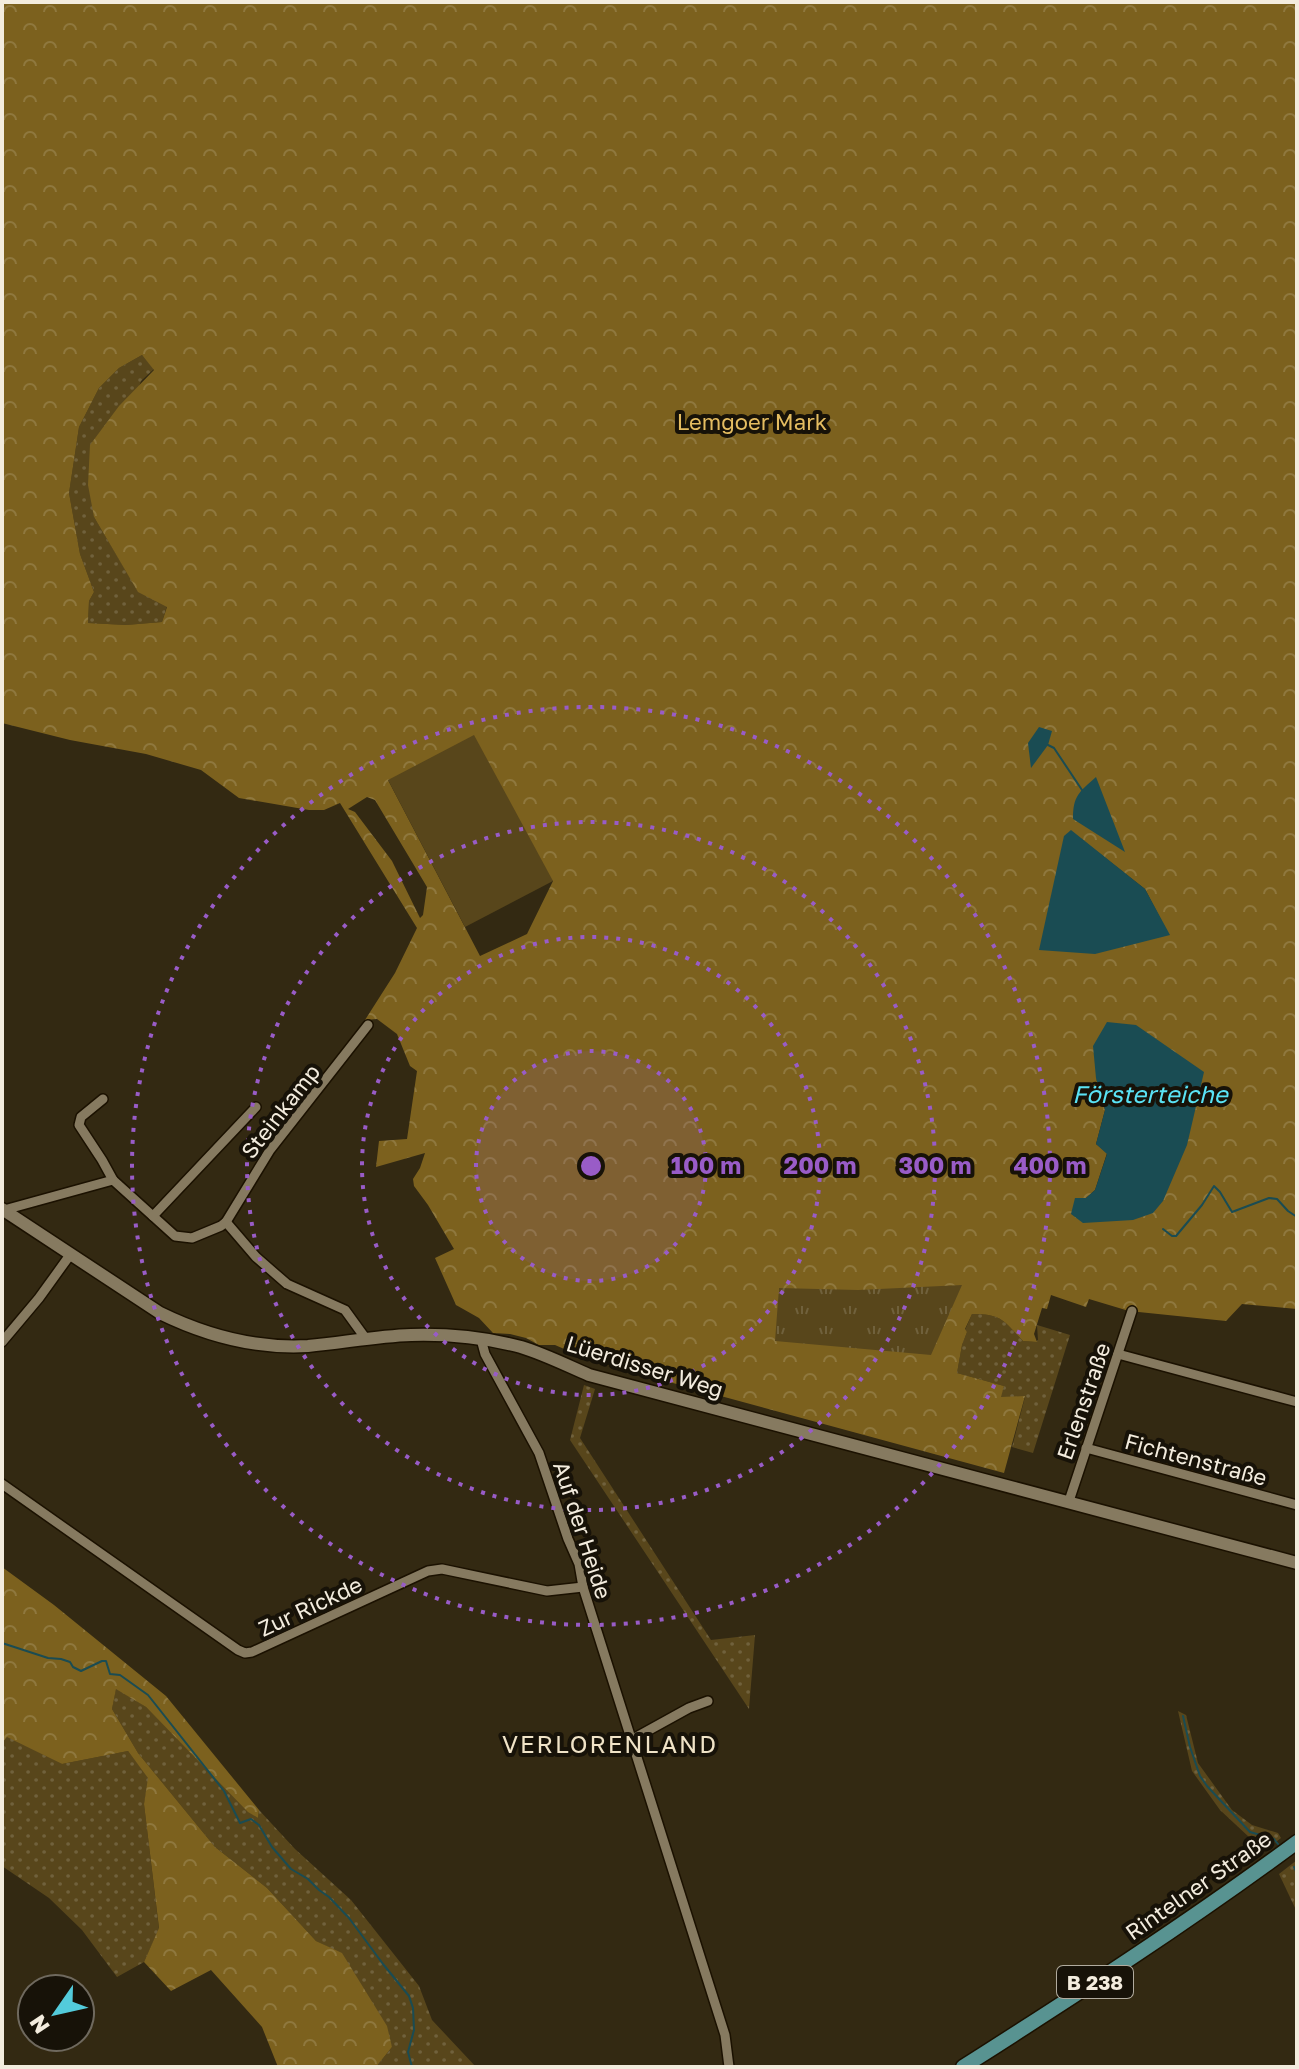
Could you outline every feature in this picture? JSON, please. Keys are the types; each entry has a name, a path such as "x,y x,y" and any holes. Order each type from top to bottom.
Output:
{"main road":[{"name":"Lüerdisser Weg","path":"3,1210 160,1313 214,1336 274,1346 306,1346 413,1335 481,1339 523,1348 589,1375 1297,1563"},
{"name":"Rintelner Straße","path":"963,2067 1154,1944 1297,1842"}],"street":[{"name":"Steinkamp","path":"226,1222 270,1150 368,1025"},
{"path":"103,1099 81,1117 79,1125 113,1180 175,1236 192,1238 226,1222 256,1257 287,1284 345,1310 366,1339"},
{"path":"153,1216 256,1107"},
{"path":"3,1210 113,1180"},
{"path":"2,1342 70,1255"},
{"name":"Erlenstraße","path":"1069,1501 1132,1311"},
{"name":"Auf der Heide","path":"481,1339 485,1354 539,1453 579,1564 583,1587 725,2035 729,2067"},
{"path":"1118,1354 1297,1402"},
{"name":"Fichtenstraße","path":"1086,1448 1297,1505"},
{"name":"Zur Rickde","path":"2,1484 245,1653 428,1571 442,1569 547,1591 583,1587"},
{"path":"631,1740 708,1701"}],"green space":[{"name":"Lemgoer Mark","path":"2,2 1297,2 1297,1309 1242,1304 1226,1321 1129,1311 1089,1299 1086,1307 1051,1295 1047,1309 1042,1308 1034,1334 1037,1342 1023,1341 996,1317 972,1314 965,1329 967,1332 957,1373 1004,1386 1001,1397 1025,1396 1004,1473 592,1361 555,1345 539,1345 526,1338 493,1333 479,1318 456,1305 435,1258 454,1249 414,1186 413,1179 425,1153 376,1167 379,1141 407,1139 417,1071 410,1066 397,1034 377,1019 365,1020 395,973 417,928 340,803 324,810 309,810 239,798 201,770 146,754 2,723","holes":["142,355 154,370 119,406 90,445 88,485 94,517 138,592 167,607 162,622 126,625 88,623 89,601 94,592 80,554 69,493 79,427 99,388 119,368","388,780 553,881 527,934 480,956","367,797 375,800 427,887 420,918 392,861 355,812 348,809","1071,831 1145,889 1169,935","1096,1078 1153,1213 1075,1198 1086,1198 1095,1190 1107,1153 1096,1144 1105,1110"]},
{"path":"142,355 154,369 141,381 94,517 138,591 167,606 162,622 126,625 88,623 89,601 94,592 80,554 69,493 79,427 99,388 119,368"},
{"path":"474,735 553,881 465,927 388,780"},
{"path":"962,1285 931,1355 775,1341 779,1288 858,1290"},
{"path":"972,1314 990,1315 1001,1320 1023,1341 1038,1340 1037,1325 1070,1335 1033,1453 1012,1447 1025,1397 1000,1397 1004,1386 957,1373 965,1330"},
{"path":"584,1385 595,1389 580,1438 711,1640 755,1635 749,1709 570,1440"},
{"path":"2,1567 166,1696 259,1810 258,1818 248,1812 146,1707 116,1689 112,1709 138,1753 215,1847 267,1888 316,1941 342,1953 387,2026 392,2047 376,2067 278,2067 262,2027 211,1970 171,1991 144,1962 159,1928 144,1804 148,1778 128,1751 62,1764 7,1737 2,1743"},
{"path":"116,1688 146,1707 248,1811 258,1818 259,1810 295,1849 351,1900 419,1986 432,2020 476,2067 376,2067 392,2047 342,1954 316,1941 267,1888 215,1847 138,1753 112,1709"},
{"path":"1178,1711 1186,1715 1198,1763 1232,1810 1252,1825 1278,1833 1281,1838 1264,1851 1220,1810 1192,1771"},
{"path":"7,1736 62,1764 128,1751 149,1778 144,1804 159,1929 144,1962 117,1977 82,1930 49,1898 2,1866 2,1743"},
{"path":"1297,1860 1297,1912 1279,1874"}],"water":[{"path":"1039,727 1052,731 1048,745 1031,768 1028,743"},
{"path":"1096,777 1125,852 1073,819 1078,795"},
{"path":"1071,830 1145,889 1170,935 1095,954 1039,950 1064,836"},
{"name":"Försterteiche","path":"1107,1022 1136,1025 1204,1072 1187,1145 1163,1201 1153,1213 1133,1220 1083,1223 1071,1214 1075,1198 1086,1198 1095,1190 1107,1154 1096,1144 1105,1110 1096,1078 1093,1046"}],"waterway":[{"path":"1048,745 1054,748 1082,790"},
{"path":"1163,1229 1176,1236 1214,1186 1232,1212 1269,1198 1277,1199 1297,1217"},
{"path":"2,1643 70,1662 81,1671 106,1661 110,1674 120,1675 148,1695 224,1791 240,1823 251,1819 259,1825 272,1847 291,1869 308,1879 349,1918 409,1996 414,2030 408,2052 412,2067"},
{"path":"1183,1716 1190,1747 1200,1776 1207,1786 1250,1832 1274,1839 1278,1844"},
{"path":"1294,1867 1297,1873"}],"district":[{"name":"VERLORENLAND","path":"610,1743"}]}
